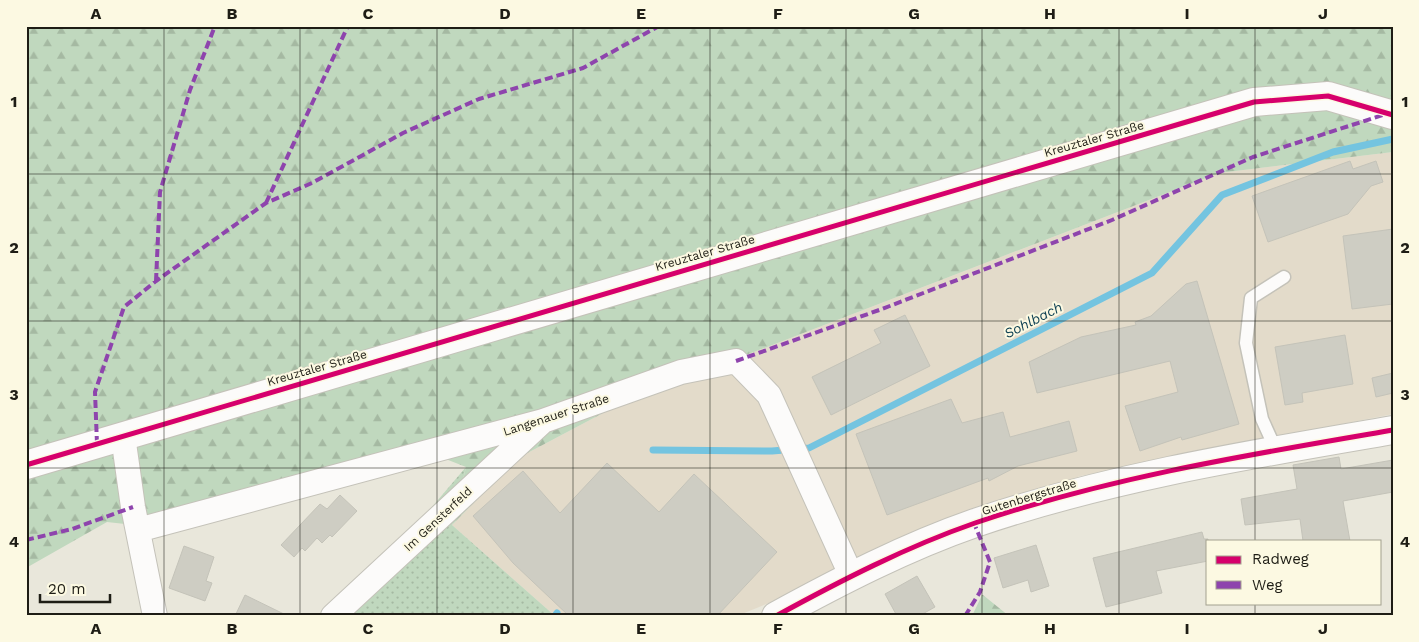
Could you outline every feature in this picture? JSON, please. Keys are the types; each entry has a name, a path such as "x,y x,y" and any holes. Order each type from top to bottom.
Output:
{"street":[{"name":"Kreuztaler Straße","path":"26,465 1254,102 1328,96 1393,115"},
{"name":"Langenauer Straße","path":"138,530 542,421 681,372 736,362 769,395 851,575"},
{"name":"Im Gensterfeld","path":"333,616 542,421"},
{"name":"Gutenbergstraße","path":"776,616 851,575 974,523 1090,489 1276,450 1393,430"},
{"path":"123,436 138,530 155,616"}],"lane":[{"path":"1276,450 1262,419 1246,343 1251,298 1284,277"}],"shaded area":[{"path":"1393,152 1393,414 1080,476 737,616 555,616 452,525 518,458 624,402 1219,173"}],"green space":[{"path":"26,26 1393,26 1393,152 1219,173 624,402 518,458 452,525 466,467 438,456 161,528 107,522 26,568"},
{"path":"466,467 452,525 555,616 339,616"},
{"path":"983,595 1009,616 972,616"}],"building":[{"path":"1350,161 1353,169 1376,161 1383,182 1371,186 1348,214 1268,242 1252,196"},
{"path":"1393,229 1393,304 1352,309 1343,236"},
{"path":"1197,281 1239,424 1182,440 1181,437 1140,451 1125,406 1178,392 1170,361 1037,393 1029,362 1081,337 1136,325 1135,322 1151,316 1186,284"},
{"path":"905,315 930,366 831,415 812,377 881,343 874,330"},
{"path":"1345,335 1353,384 1302,393 1303,402 1285,405 1275,347"},
{"path":"1393,373 1393,393 1376,397 1372,378"},
{"path":"951,399 962,423 1003,412 1010,437 1069,421 1077,451 1018,466 989,481 988,478 887,515 856,434"},
{"path":"1339,457 1341,469 1393,460 1393,492 1343,501 1350,540 1303,540 1300,519 1245,525 1241,499 1297,489 1293,465"},
{"path":"607,463 659,512 694,474 777,552 717,616 569,616 513,563 473,516 523,471 560,513"},
{"path":"340,495 357,511 332,537 330,535 322,543 317,538 305,551 302,548 294,557 281,545 320,504 327,509"},
{"path":"1202,532 1204,539 1208,539 1206,540 1206,561 1156,571 1162,593 1106,607 1093,558"},
{"path":"1036,545 1049,586 1031,592 1028,580 1003,588 994,558"},
{"path":"184,546 214,557 206,581 212,583 205,601 169,588"},
{"path":"917,576 935,607 919,616 897,616 885,594"},
{"path":"245,595 288,616 235,616"}],"waterway":[{"name":"Sohlbach","path":"653,450 772,451 809,448 1152,273 1222,195 1333,152 1393,139"}],"marked path":[{"path":"156,281 160,192 190,90 215,26"},
{"path":"266,203 347,28 351,26"},
{"path":"97,444 95,392 124,307 156,281 266,203 312,183 403,133 479,99 583,68 659,26"},
{"path":"736,361 882,309 1112,220 1253,157 1386,114"},
{"path":"26,540 72,529 133,507"},
{"path":"965,616 980,592 990,562 974,523"}],"cycle path":[{"path":"26,465 1254,102 1328,96 1393,115"},
{"path":"776,616 849,578 949,532 1026,507 1078,492 1182,468 1393,430"}]}
